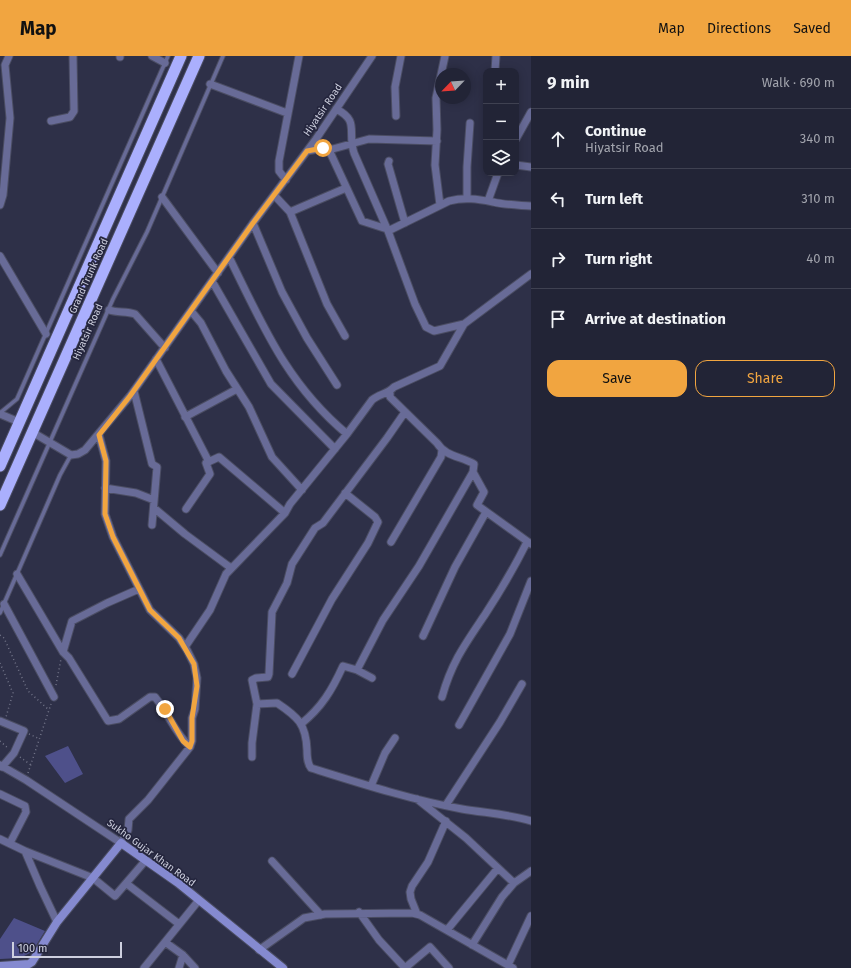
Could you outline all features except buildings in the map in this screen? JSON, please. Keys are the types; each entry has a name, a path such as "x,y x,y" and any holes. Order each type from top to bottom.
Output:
{"highway":[{"name":"Grand Trunk Road","path":"0,466 181,56"},
{"name":"Grand Trunk Road","path":"0,505 199,56"},
{"path":"155,115 170,122"}],"main road":[{"name":"Sukho Gujar Khan Road","path":"121,842 198,900 258,950 283,968"},
{"path":"0,966 29,964 57,922 121,842"}],"street":[{"path":"0,204 3,195 10,118 2,75 9,56"},
{"path":"51,121 70,117 74,111 72,56"},
{"path":"152,56 165,63"},
{"path":"286,180 279,170 287,113 299,56"},
{"name":"Hiyatsir Road","path":"71,455 78,454 85,450 134,391 253,223 307,151 372,56"},
{"path":"396,116 395,87 401,56"},
{"path":"440,205 435,166 437,141 436,98 445,56"},
{"path":"495,68 496,56"},
{"path":"210,84 287,113"},
{"path":"336,109 347,114 351,120 351,144 388,230 415,304 426,327 434,331 464,324"},
{"path":"519,134 531,112"},
{"path":"468,198 467,167 470,123"},
{"path":"307,151 323,148 329,150 381,138 437,141"},
{"path":"329,150 362,221 388,230 452,200 468,198 531,206"},
{"path":"389,161 388,164 405,223"},
{"path":"519,165 531,167"},
{"path":"488,201 497,176"},
{"path":"290,212 346,188"},
{"path":"274,195 290,212 327,304 345,336"},
{"path":"162,197 218,273"},
{"path":"253,223 282,292 307,338 337,385"},
{"path":"0,256 46,334"},
{"path":"229,257 261,325 278,354 312,402 347,434"},
{"path":"185,647 203,623 231,568 285,513 372,400 376,396 390,391 394,387 440,366 464,324 531,274"},
{"path":"212,281 272,384 335,449"},
{"path":"109,310 119,313 129,312 135,314 164,348"},
{"path":"190,311 201,323 237,389 249,407 272,457 302,490"},
{"path":"156,360 208,462 206,463 210,474 186,510"},
{"path":"185,417 237,389"},
{"path":"134,391 152,464 158,467 152,525"},
{"path":"390,391 390,397 437,443 442,450 474,464 474,472 484,492 477,505 529,543 457,656 448,675 442,697"},
{"path":"252,757 252,742 257,704 252,680 256,678 268,677 271,617 287,583 292,564 316,528 322,523 405,412"},
{"path":"0,414 19,422"},
{"path":"32,432 71,455"},
{"path":"99,435 106,461 105,514 113,537 150,610 179,638 194,664 197,678 195,709 192,718 192,741 190,747 148,800 129,819 128,830 121,842"},
{"path":"391,542 440,457 442,450"},
{"path":"208,462 220,458 285,513"},
{"path":"357,670 384,620 419,566 474,472"},
{"path":"105,488 136,493 154,500"},
{"path":"292,674 332,599 368,543 378,522 375,517 345,493"},
{"path":"154,508 231,568"},
{"path":"423,636 455,566 486,512"},
{"path":"17,574 63,652 69,658 108,721 119,719 150,697 155,697 165,709 183,741 190,747"},
{"path":"459,725 510,634 531,581"},
{"path":"63,652 72,621 139,589"},
{"path":"4,604 54,697"},
{"path":"301,724 316,712 327,697 343,666 357,670 372,678"},
{"path":"446,805 500,722 522,684"},
{"path":"257,704 278,703 294,715 301,724 306,738 310,766 371,786 446,805 531,821"},
{"path":"1,766 14,753 24,731 2,722"},
{"path":"371,786 385,753 395,738"},
{"name":"Sukho Gujar Khan Road","path":"1,766 26,780 121,842"},
{"path":"0,794 25,806 26,812 10,843"},
{"path":"414,797 466,838 514,883"},
{"path":"417,914 410,892 412,886 428,862 446,821"},
{"path":"0,839 25,851 93,878 116,896 128,884 146,860"},
{"path":"25,851 57,922"},
{"path":"272,861 321,915"},
{"path":"447,930 498,868"},
{"path":"472,945 502,897 514,883 531,871"},
{"path":"128,884 179,924"},
{"path":"144,968 198,900"},
{"path":"359,912 379,940 405,968 430,947 449,968"},
{"path":"258,950 304,918 359,912 417,914 511,967 529,927 531,916"},
{"path":"165,942 183,955 194,968"},
{"path":"179,968 183,955"}],"lane":[{"path":"0,414 17,399 168,56"},
{"name":"Hiyatsir Road","path":"0,555 109,310 162,197 223,56"},
{"path":"0,613 60,476 71,455"}],"path":[{"path":"0,635 4,638 28,691 49,710"},
{"path":"26,780 54,697 63,652"},
{"path":"0,663 13,693 2,722"},
{"path":"24,731 40,739"},
{"path":"0,741 31,766"}],"route":[{"path":"165,709 183,741 190,747 193,729 192,718 195,709 197,686 194,664 179,638 150,610 113,537 105,514 106,461 103,445 99,435 130,396 253,223 307,151 323,148"}]}
